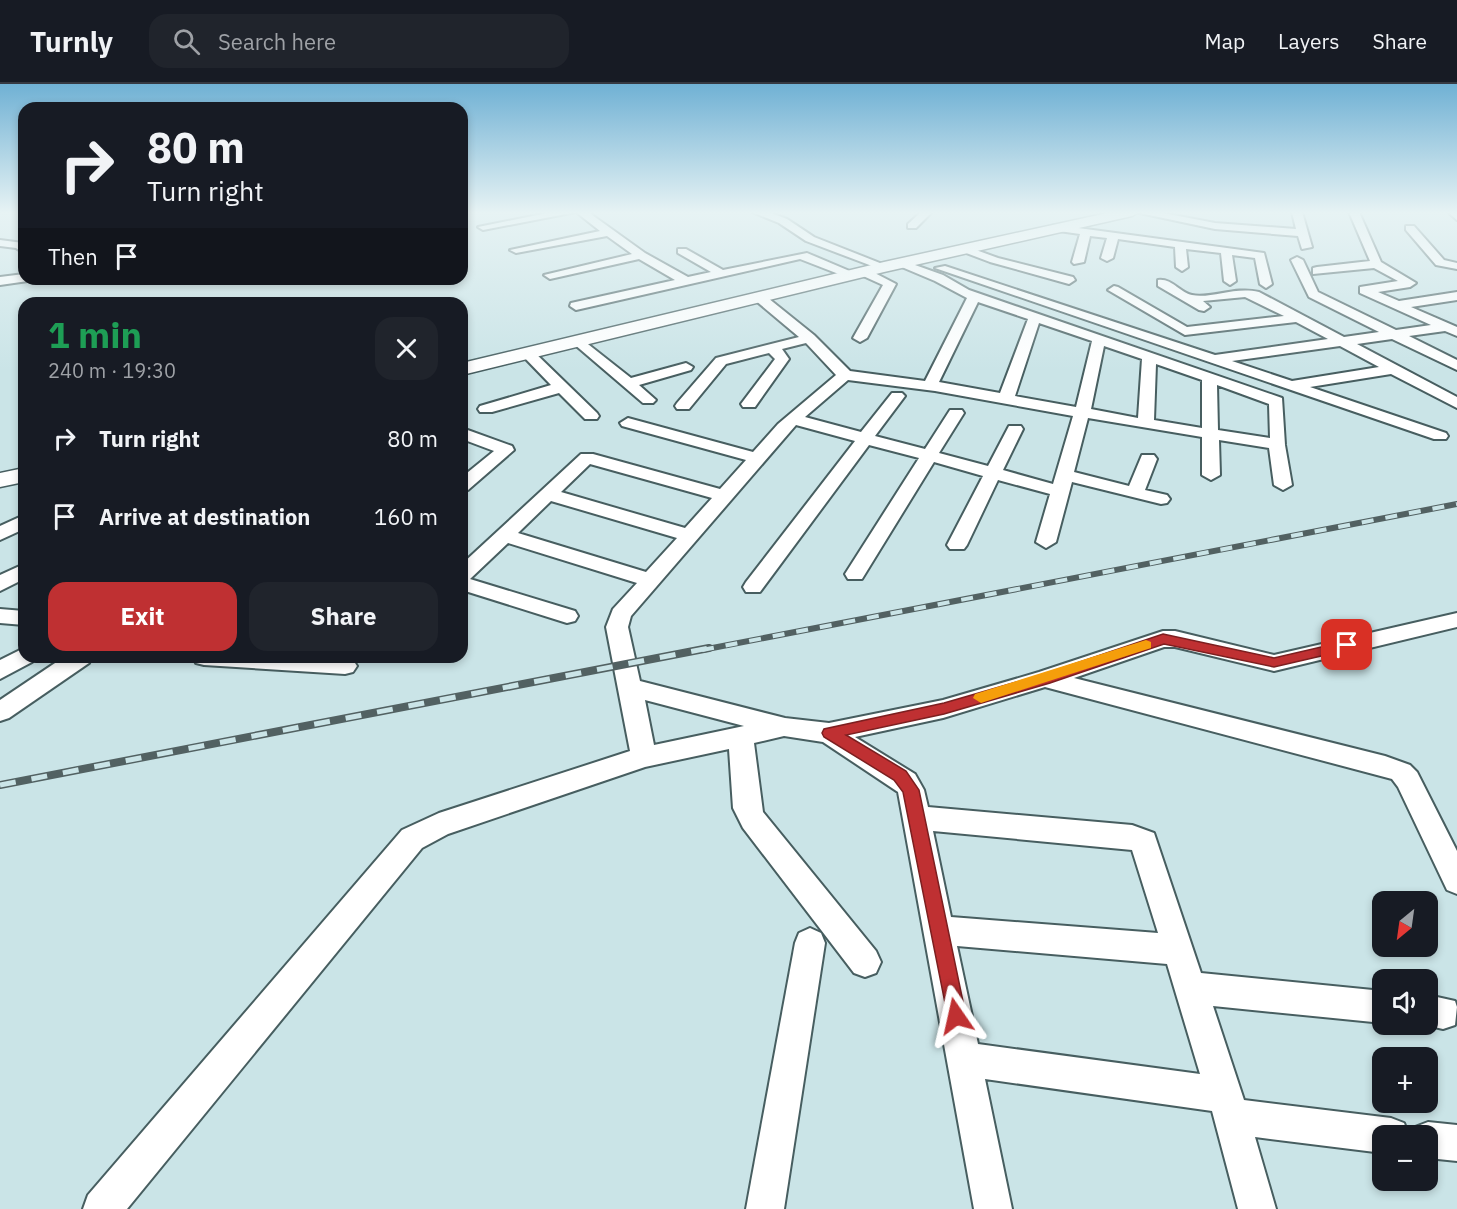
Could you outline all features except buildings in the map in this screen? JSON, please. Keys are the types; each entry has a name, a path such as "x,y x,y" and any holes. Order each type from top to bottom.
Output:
{"main road":[{"path":"468,368 896,264"},
{"path":"0,480 18,476"}],"street":[{"path":"550,275 598,264"},
{"path":"657,264 685,281"},
{"path":"706,264 721,273"},
{"path":"576,306 760,264"},
{"path":"833,264 890,284 860,338"},
{"path":"877,264 884,267"},
{"path":"914,264 974,296 1277,401 1277,445 1283,485"},
{"path":"917,264 1214,360 1440,436"},
{"path":"1010,264 1069,280"},
{"path":"1229,264 1230,282"},
{"path":"1263,264 1266,284"},
{"path":"1305,264 1313,294 1457,366"},
{"path":"1319,277 1371,264"},
{"path":"1374,264 1395,273 1410,283 1452,297"},
{"path":"0,281 18,279"},
{"path":"1162,283 1237,325"},
{"path":"1410,283 1364,290 1454,328"},
{"path":"1114,290 1185,331 1297,318"},
{"path":"1191,299 1250,293 1457,403"},
{"path":"930,386 974,296"},
{"path":"759,297 809,338 845,375 930,386 1277,445"},
{"path":"1397,305 1452,297"},
{"path":"1006,399 1035,317"},
{"path":"1214,360 1454,328"},
{"path":"683,406 721,361 809,338"},
{"path":"1046,542 1082,413 1099,339"},
{"path":"579,341 648,400"},
{"path":"749,404 782,359 772,347"},
{"path":"527,353 591,416"},
{"path":"1146,424 1149,356"},
{"path":"628,383 686,367"},
{"path":"1290,386 1394,369"},
{"path":"644,757 616,621 723,496 793,419 845,375"},
{"path":"1209,377 1211,475"},
{"path":"486,409 561,387"},
{"path":"753,587 897,396"},
{"path":"855,574 956,413"},
{"path":"793,419 993,474 1135,493 1161,500"},
{"path":"628,423 757,458"},
{"path":"957,545 1015,429"},
{"path":"468,435 506,450 468,481"},
{"path":"468,569 587,458 723,496"},
{"path":"1135,493 1148,459"},
{"path":"546,494 689,535"},
{"path":"0,534 18,524"},
{"path":"504,535 650,580"},
{"path":"0,584 18,574"},
{"path":"468,585 567,616"},
{"path":"0,616 18,618"},
{"path":"630,687 785,727 829,733 944,709 1045,679 1163,639 1274,663 1457,620"},
{"path":"0,671 18,660"},
{"path":"0,712 72,663"},
{"path":"298,663 345,666"},
{"path":"1045,679 1374,763 1401,772 1408,780 1457,881"},
{"path":"102,1209 412,839 439,825 644,757 785,727"},
{"path":"829,733 906,782 911,790 993,1209"},
{"path":"741,736 747,808 753,820 865,962"},
{"path":"917,818 1132,837 1144,842 1191,988 1257,1209"},
{"path":"939,930 1179,950"},
{"path":"765,1209 810,943"},
{"path":"1191,988 1372,1006"},
{"path":"964,1059 1372,1133"},
{"path":"1438,1141 1457,1143"}],"railway":[{"path":"702,650 1457,504"},
{"path":"0,785 709,648"}],"slow traffic":[{"path":"981,698 1146,645"}],"route":[{"path":"956,1016 911,790 900,776 829,733 944,709 1045,679 1163,639 1175,639 1274,663 1347,645"}]}
